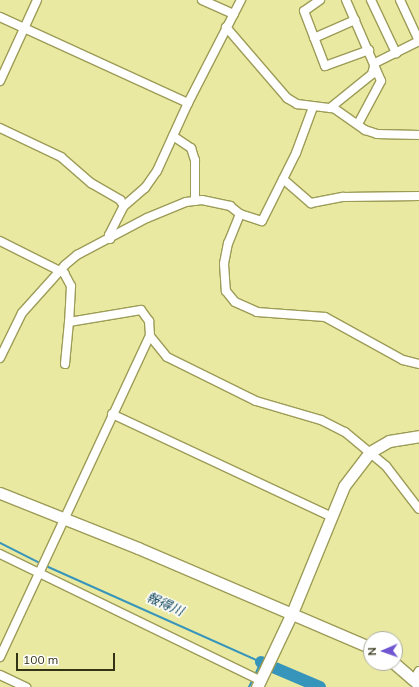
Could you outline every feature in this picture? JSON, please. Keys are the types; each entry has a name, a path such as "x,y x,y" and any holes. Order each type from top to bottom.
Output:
{"street":[{"path":"0,81 37,0"},
{"path":"202,0 234,14"},
{"path":"110,239 109,236 124,206 145,188 157,171 188,103 241,0"},
{"path":"320,0 304,11 325,66 369,50"},
{"path":"346,0 375,63 381,81 358,124"},
{"path":"371,0 396,53"},
{"path":"330,108 372,74 375,63 419,41 400,0"},
{"path":"0,17 188,103"},
{"path":"314,38 355,20"},
{"path":"226,27 287,98 297,104 330,108 342,112 358,124 377,134 419,135"},
{"path":"0,358 22,313 61,270 77,255 148,218 186,202 195,201 230,206 240,214 262,221 307,127 313,107"},
{"path":"0,128 61,157 92,183 120,200 124,206"},
{"path":"172,136 191,148 195,160 195,201"},
{"path":"283,179 311,203 344,197 419,196"},
{"path":"240,214 228,243 224,264 226,291 235,302 257,312 325,317 403,360 419,364"},
{"path":"0,241 53,269 61,270"},
{"path":"61,270 71,286 65,364"},
{"path":"0,657 112,414 150,336 149,320 141,310 69,322"},
{"path":"150,336 167,357 256,401 321,420 345,432 394,474 419,509"},
{"path":"112,414 330,516"},
{"path":"0,554 40,571 260,681 292,613 330,516 344,486 370,452 389,441 419,436"},
{"path":"0,493 64,520 138,548 363,644"},
{"path":"403,669 418,679"},
{"path":"0,675 26,687"}],"waterway":[{"name":"報得川","path":"0,543 42,564"},
{"name":"報得川","path":"46,566 261,662 255,675"},
{"name":"報得川","path":"261,662 320,687"},
{"path":"249,687 253,679"}]}
